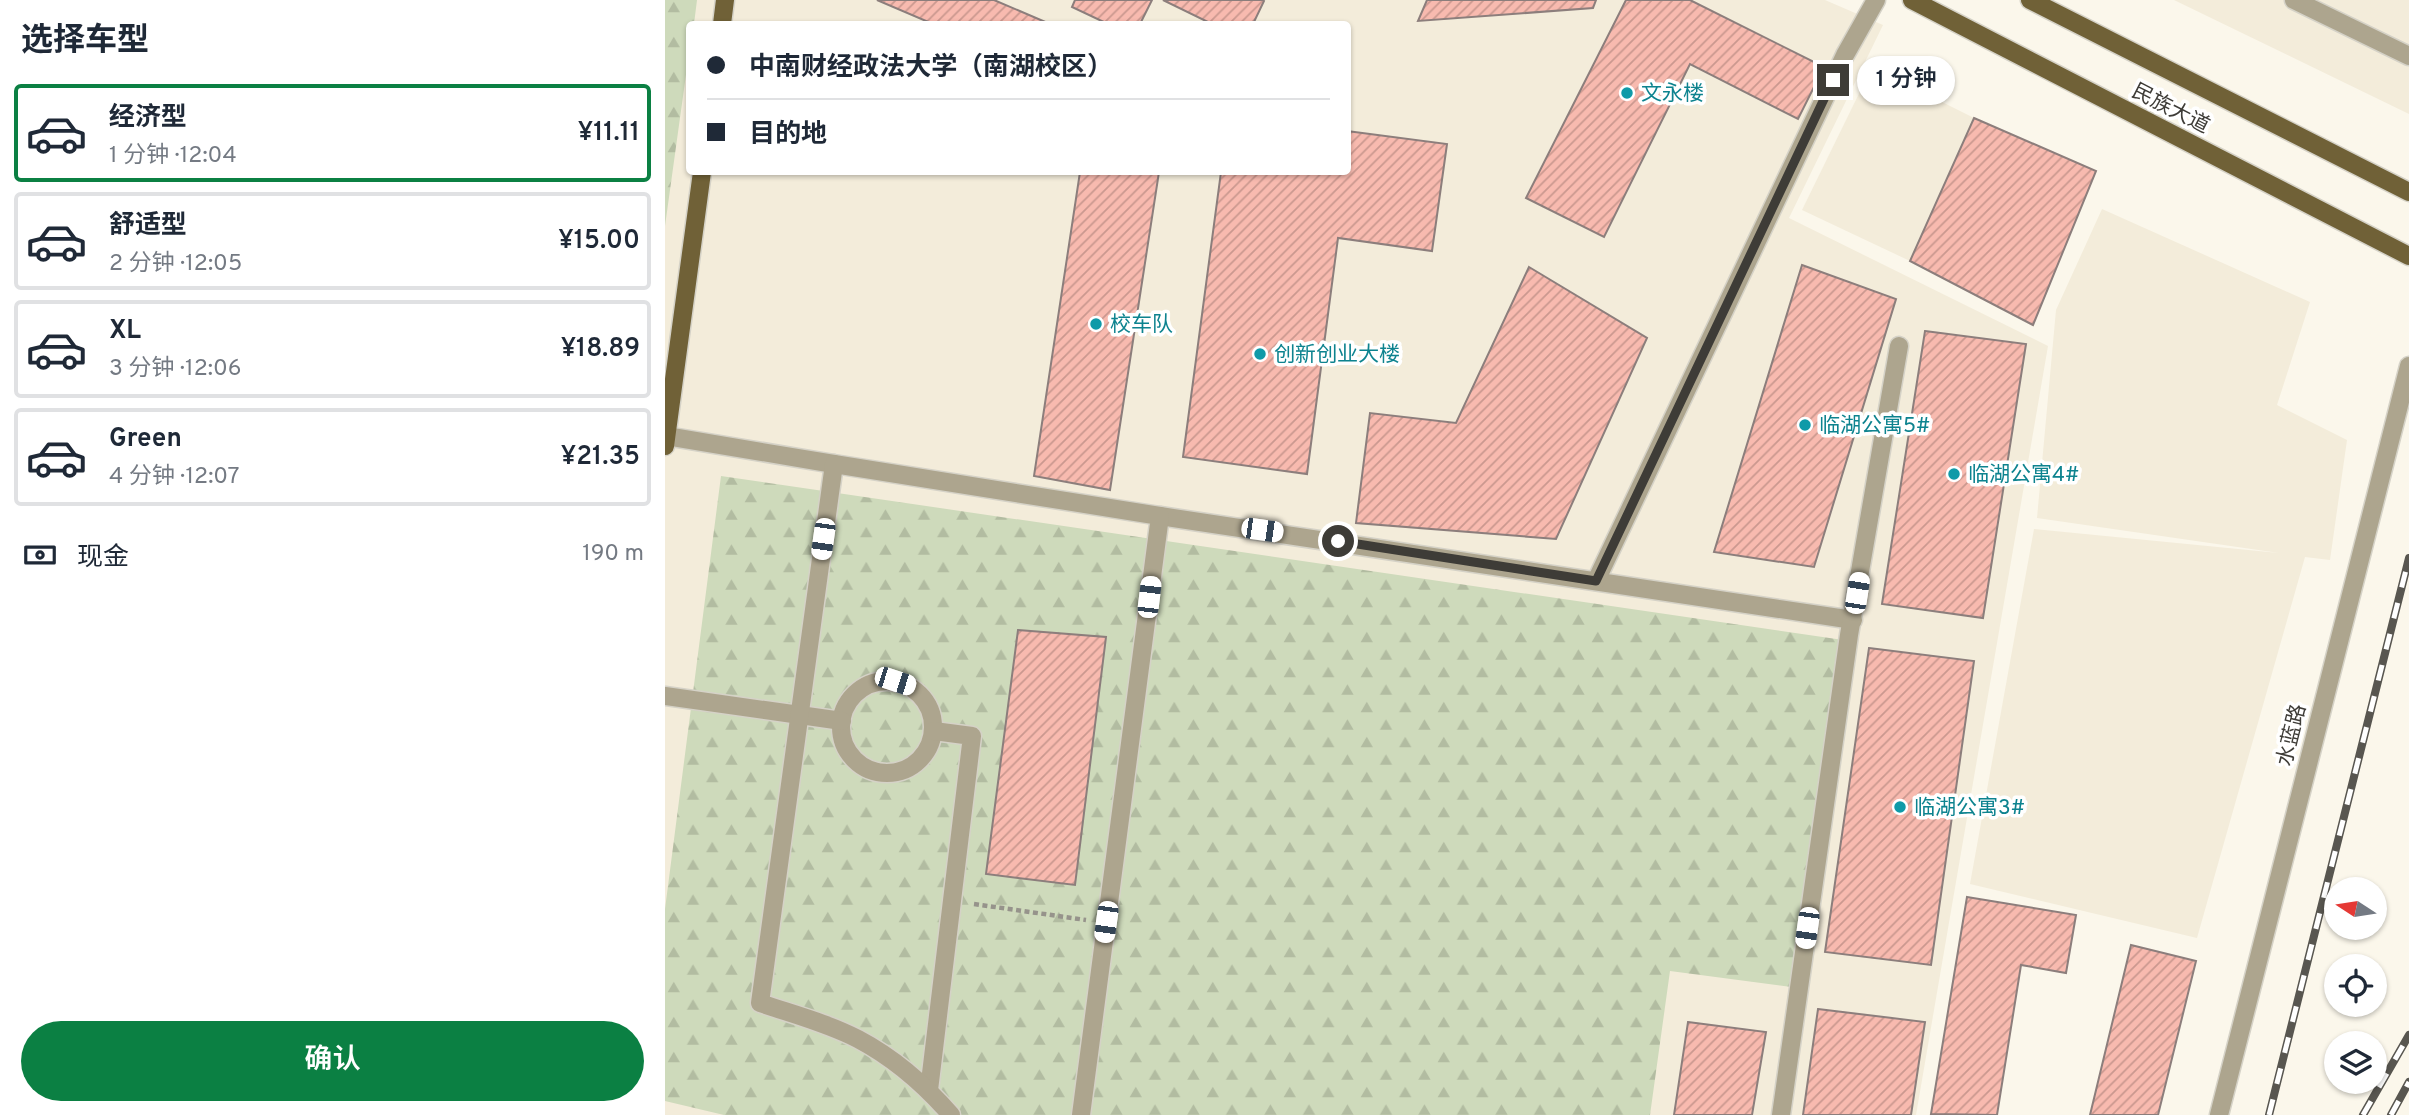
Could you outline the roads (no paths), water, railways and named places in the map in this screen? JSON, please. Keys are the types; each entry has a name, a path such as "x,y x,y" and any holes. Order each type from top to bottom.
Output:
{"main road":[{"path":"722,21 725,0"},
{"name":"民族大道","path":"1912,0 2409,257"},
{"name":"民族大道","path":"2030,0 2409,192"},
{"path":"666,441 702,175"}],"street":[{"path":"1596,581 1845,55 1875,0"},
{"path":"2294,0 2409,56"},
{"path":"1781,1115 1853,620 1899,346"},
{"name":"水蓝路","path":"2219,1115 2409,366"},
{"path":"666,441 834,464 1853,620"},
{"path":"834,464 760,1003 857,1038 893,1061 929,1090 951,1115"},
{"path":"1081,1115 1160,516"},
{"path":"880,681 895,681 910,686 922,696 930,709 934,731 925,755 914,766 900,773 884,774 869,770 856,762 842,737 842,721 846,707 854,695 866,686 880,681"},
{"path":"665,696 842,721"},
{"path":"929,1090 972,736 934,731"}],"railway":[{"path":"2269,1115 2409,558"},
{"path":"2363,1115 2409,1035"},
{"path":"2391,1115 2409,1082"}],"place":[{"name":"文永楼","path":"1627,93"},
{"name":"校车队","path":"1096,324"},
{"name":"创新创业大楼","path":"1260,354"},
{"name":"临湖公寓5#","path":"1805,425"},
{"name":"临湖公寓4#","path":"1954,474"},
{"name":"临湖公寓3#","path":"1900,807"}]}
